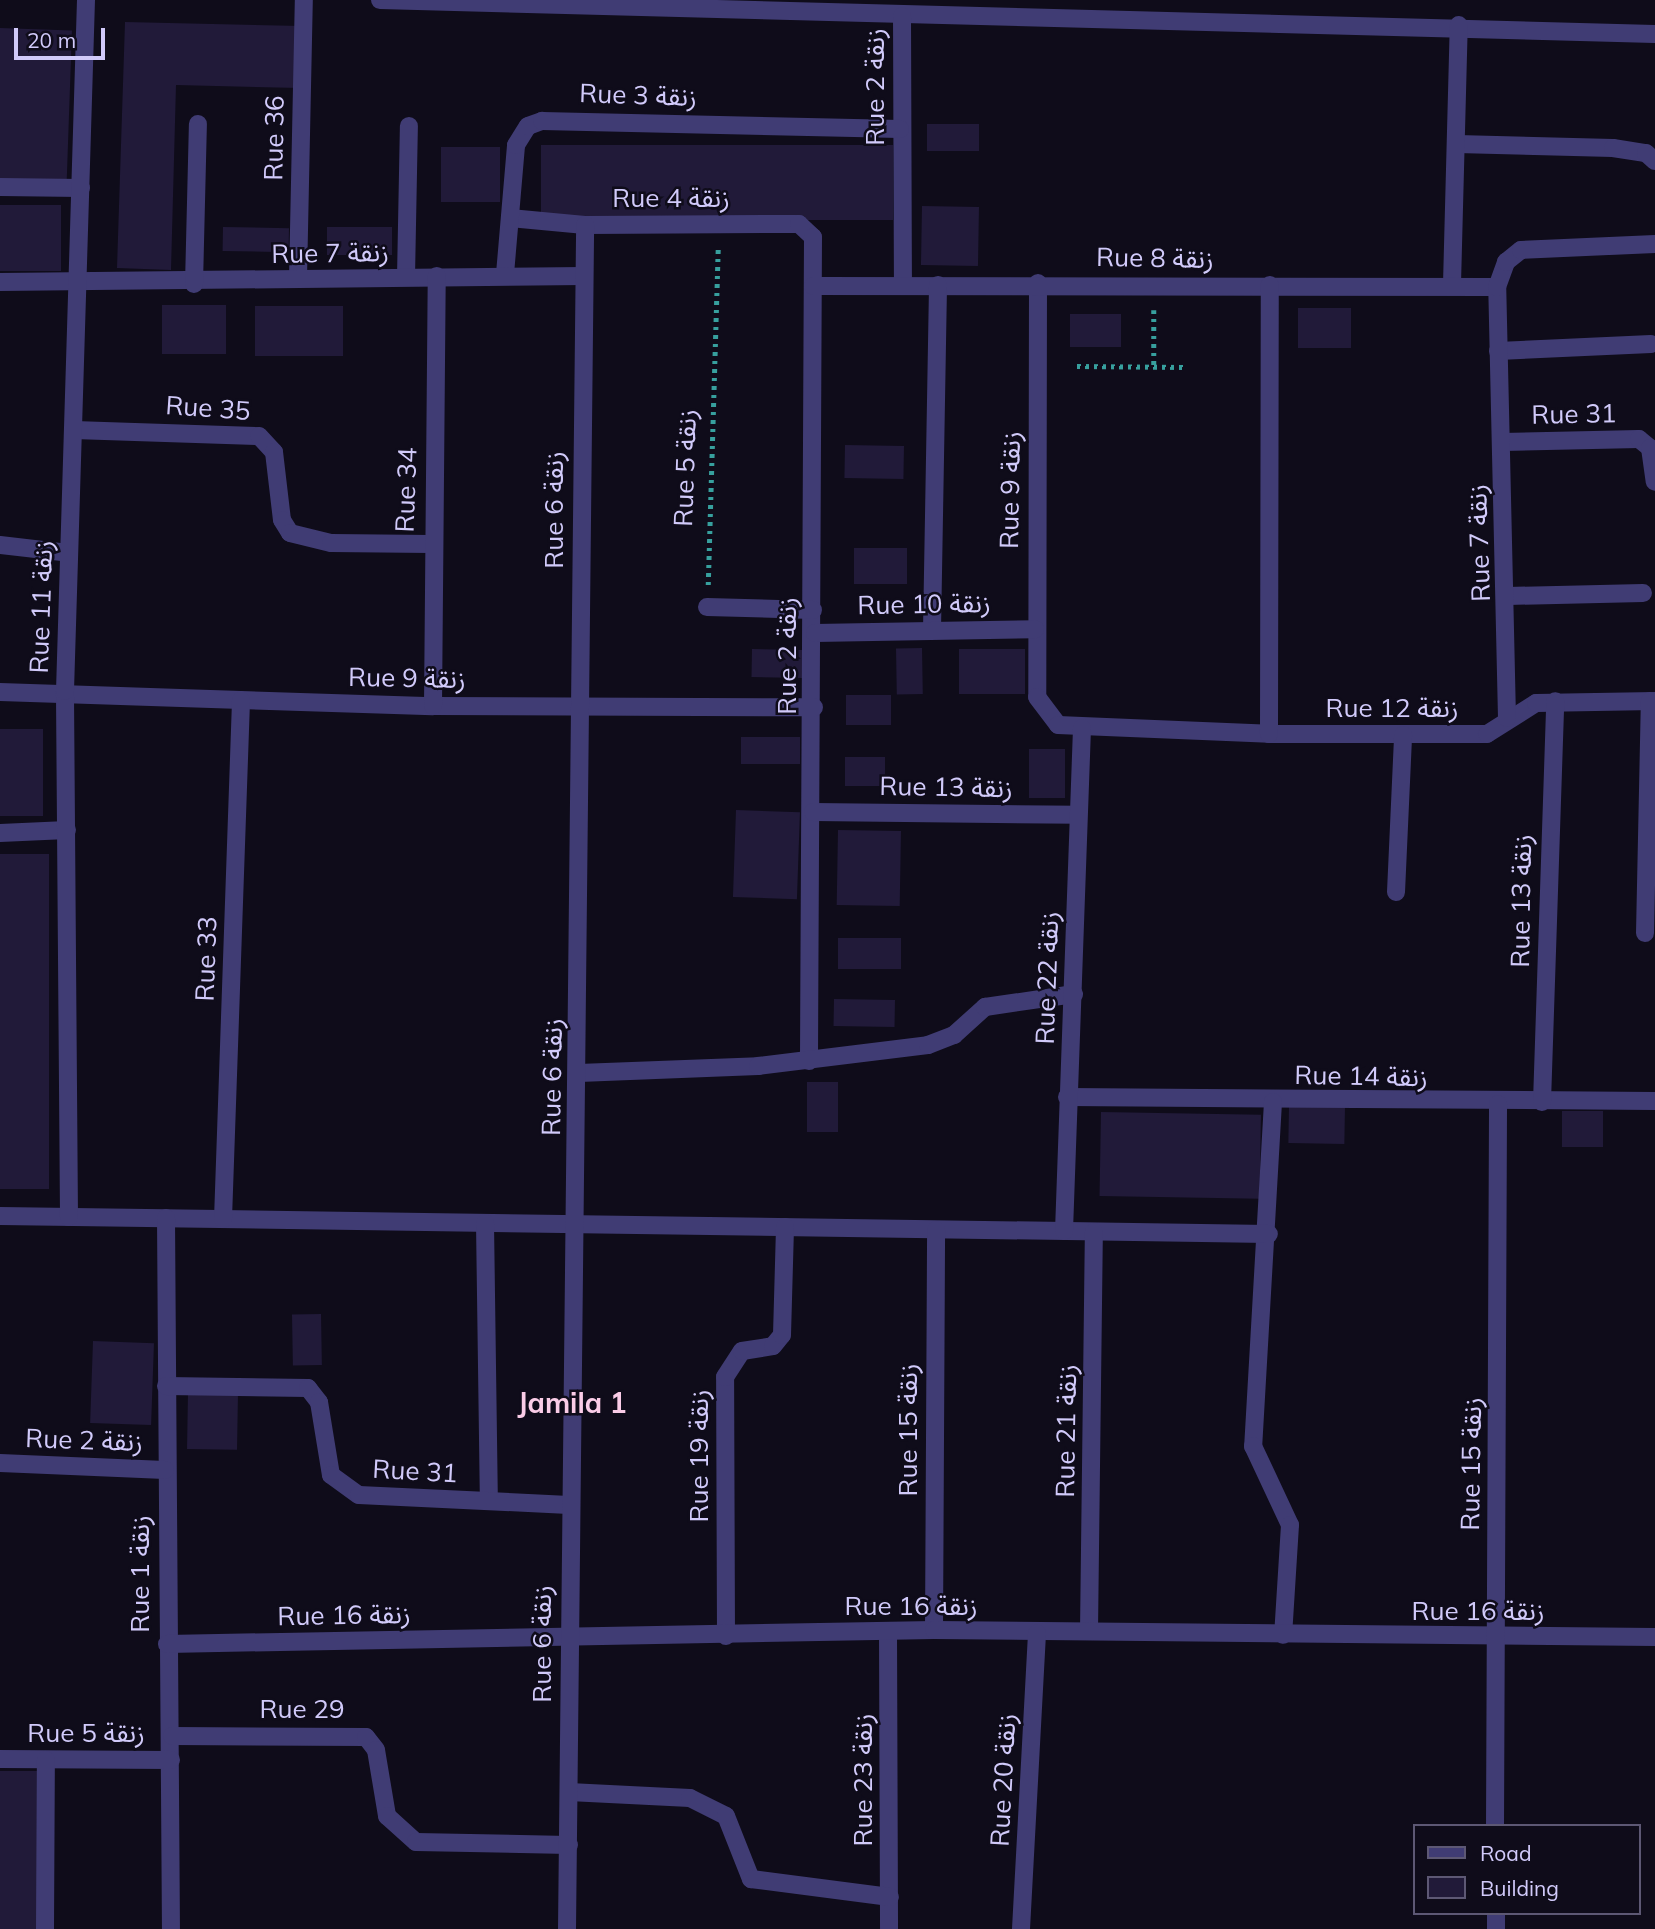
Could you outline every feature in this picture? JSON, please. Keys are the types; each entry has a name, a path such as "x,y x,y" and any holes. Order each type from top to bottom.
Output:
{"street":[{"name":"Rue 11 زنقة","path":"69,1217 65,691 86,0"},
{"name":"Rue 36","path":"298,278 304,0"},
{"path":"380,0 902,16 1459,25 1655,34"},
{"name":"Rue 2 زنقة","path":"902,16 900,129 903,285"},
{"path":"1452,284 1459,25"},
{"name":"Rue 3 زنقة","path":"505,274 516,145 528,126 542,121 900,129"},
{"path":"194,284 198,124"},
{"path":"406,277 409,126"},
{"path":"1457,145 1613,148 1646,153 1655,161"},
{"path":"0,187 80,188"},
{"name":"Rue 4 زنقة","path":"510,218 585,225 799,224 812,232 814,250"},
{"name":"Rue 6 زنقة","path":"567,1929 567,1639 579,1073 579,707 585,225"},
{"name":"Rue 7 زنقة","path":"1507,718 1508,596 1497,288 1514,254 1546,246 1655,244"},
{"name":"Rue 2 زنقة","path":"809,1062 815,633 814,250"},
{"name":"Rue 7 زنقة","path":"0,282 77,280 194,284 298,278 505,274 584,276"},
{"name":"Rue 34","path":"433,706 431,544 437,276"},
{"name":"Rue 8 زنقة","path":"813,286 1038,283 1452,284 1497,288"},
{"name":"Rue 9 زنقة","path":"1038,283 1035,629 1037,697 1058,725 1082,728"},
{"path":"932,630 938,285"},
{"path":"1082,728 1269,734 1270,285"},
{"path":"1498,351 1651,344"},
{"name":"Rue 35","path":"74,430 259,436 274,452 282,520 290,533 331,543 431,544"},
{"name":"Rue 31","path":"1502,442 1639,439 1650,447 1655,482"},
{"path":"0,545 69,553"},
{"path":"1508,596 1643,593"},
{"path":"707,607 813,610"},
{"name":"Rue 10 زنقة","path":"815,633 1035,629"},
{"name":"Rue 9 زنقة","path":"0,692 65,691 433,706 814,706"},
{"name":"Rue 33","path":"223,1219 241,700"},
{"path":"1507,718 1555,701 1653,701 1645,933"},
{"name":"Rue 13 زنقة","path":"1542,1102 1555,701"},
{"name":"Rue 12 زنقة","path":"1269,734 1487,734 1507,718"},
{"name":"Rue 22 زنقة","path":"1064,1231 1082,728"},
{"path":"1396,892 1403,735"},
{"name":"Rue 13 زنقة","path":"813,812 1078,815"},
{"path":"0,833 67,830"},
{"path":"579,1073 809,1062 928,1045 954,1035 985,1007 1074,993"},
{"name":"Rue 14 زنقة","path":"1067,1097 1498,1104 1655,1101"},
{"path":"1273,1102 1269,1234 1253,1446 1290,1525 1283,1635"},
{"name":"Rue 15 زنقة","path":"1495,1824 1492,1638 1498,1104"},
{"path":"0,1216 1269,1234"},
{"name":"Rue 1 زنقة","path":"166,1218 165,1470 167,1644 172,1737 171,1929"},
{"path":"485,1223 489,1501"},
{"name":"Rue 19 زنقة","path":"726,1636 725,1377 742,1351 773,1346 782,1335 785,1227"},
{"name":"Rue 15 زنقة","path":"934,1630 936,1230"},
{"name":"Rue 21 زنقة","path":"1089,1631 1094,1232"},
{"name":"Rue 31","path":"166,1385 308,1388 318,1402 331,1475 340,1487 359,1495 569,1505"},
{"name":"Rue 2 زنقة","path":"0,1463 165,1470"},
{"name":"Rue 16 زنقة","path":"167,1644 567,1639 934,1630 1492,1638 1655,1637"},
{"name":"Rue 23 زنقة","path":"888,1631 890,1929"},
{"name":"Rue 20 زنقة","path":"1021,1929 1037,1633"},
{"name":"Rue 29","path":"172,1737 366,1737 376,1749 387,1816 416,1842 569,1845"},
{"name":"Rue 5 زنقة","path":"0,1759 171,1760"},
{"path":"45,1929 46,1759"},
{"path":"569,1793 691,1798 726,1816 751,1879 890,1898"}],"path":[{"name":"Rue 5 زنقة","path":"707,607 719,223"},
{"path":"1154,284 1154,366"},
{"path":"1077,366 1184,367"}],"building":[{"path":"125,22 302,26 300,88 176,85 171,270 117,268"},
{"path":"0,28 72,31 66,187 0,185"},
{"path":"927,124 979,124 979,151 927,151"},
{"path":"541,145 893,145 893,220 541,220"},
{"path":"441,147 500,147 500,202 441,202"},
{"path":"0,205 61,205 61,271 0,271"},
{"path":"922,206 979,207 978,266 921,265"},
{"path":"223,227 289,228 289,252 223,251"},
{"path":"327,227 392,227 392,255 327,255"},
{"path":"162,305 226,305 226,354 162,354"},
{"path":"255,306 343,306 343,356 255,356"},
{"path":"1298,308 1351,308 1351,348 1298,348"},
{"path":"1070,314 1121,314 1121,347 1070,347"},
{"path":"845,445 904,446 903,479 844,478"},
{"path":"854,548 907,548 907,584 854,584"},
{"path":"896,648 922,648 923,694 897,694"},
{"path":"752,649 803,650 803,678 752,677"},
{"path":"959,649 1025,649 1025,694 959,694"},
{"path":"846,695 891,695 891,725 846,725"},
{"path":"0,729 43,729 43,816 0,816"},
{"path":"741,737 800,737 800,764 741,764"},
{"path":"1029,749 1065,749 1065,798 1029,798"},
{"path":"845,757 885,757 885,786 845,786"},
{"path":"736,810 800,812 797,899 733,897"},
{"path":"838,830 901,831 900,906 837,905"},
{"path":"0,854 49,854 49,1189 0,1189"},
{"path":"838,938 901,938 901,969 838,969"},
{"path":"834,999 895,1000 895,1027 834,1026"},
{"path":"807,1082 838,1082 838,1132 807,1132"},
{"path":"1289,1106 1345,1107 1344,1144 1288,1143"},
{"path":"1562,1111 1603,1111 1603,1147 1562,1147"},
{"path":"1101,1112 1261,1115 1260,1199 1100,1196"},
{"path":"321,1314 322,1365 293,1365 292,1315"},
{"path":"93,1341 154,1343 151,1425 90,1423"},
{"path":"188,1393 238,1394 237,1450 187,1449"},
{"path":"0,1771 37,1771 37,1929 0,1929"}],"district":[{"name":"Jamila 1","path":"572,1403"}]}
